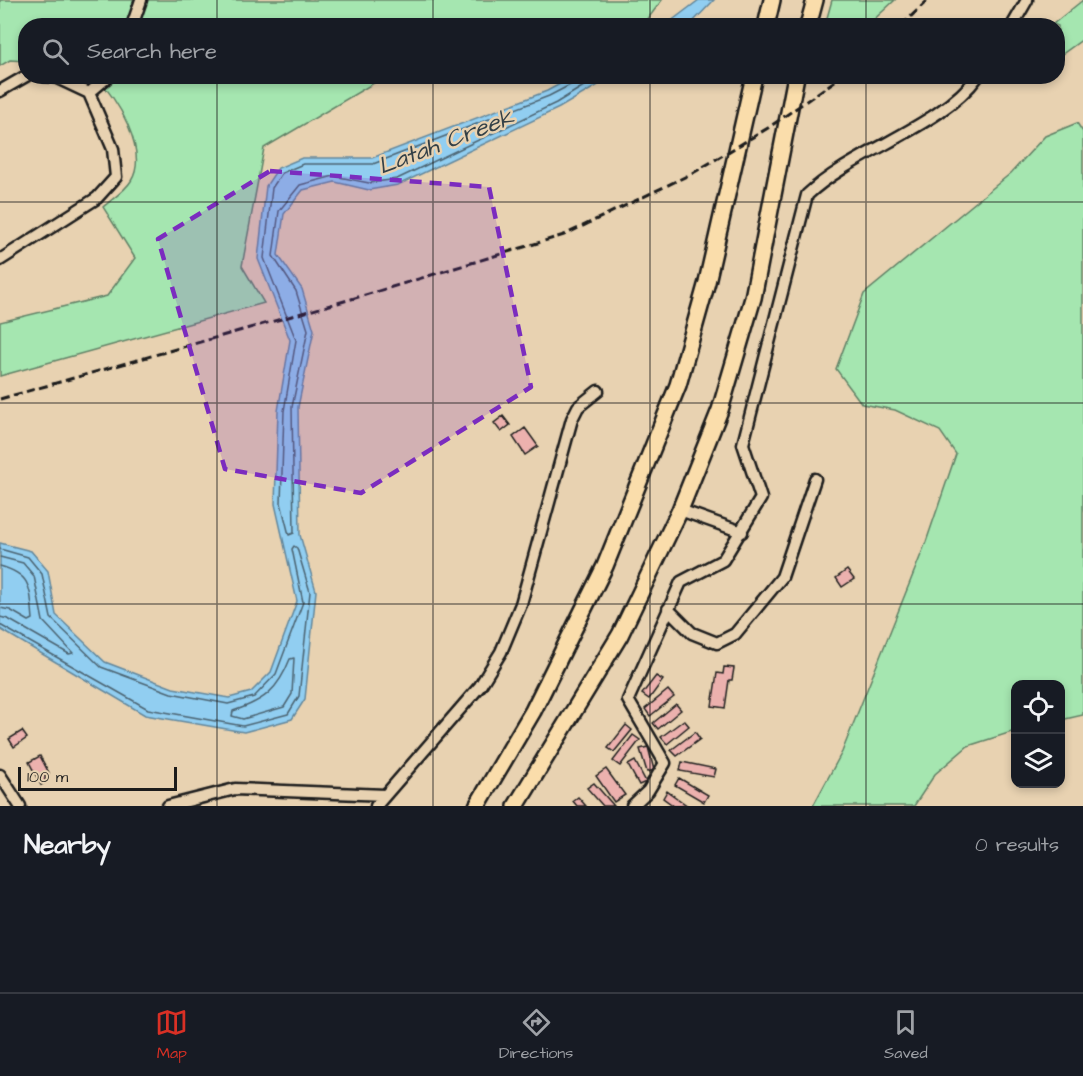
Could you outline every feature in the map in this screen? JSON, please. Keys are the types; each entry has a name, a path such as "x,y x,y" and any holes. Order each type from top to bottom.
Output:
{"highway":[{"path":"766,18 767,0"},
{"path":"768,18 772,0"},
{"path":"807,18 809,0"},
{"path":"809,18 815,0"},
{"path":"477,806 533,711 605,566 678,385 707,282 752,84"},
{"path":"516,806 620,636 680,510 720,410 753,298 794,84"}],"street":[{"path":"135,18 141,0"},
{"path":"1017,18 1027,0"},
{"path":"0,91 18,81"},
{"path":"0,260 97,198 116,177 113,149 89,93 70,84"},
{"path":"89,93 100,84"},
{"path":"632,806 648,791 665,763 628,700 681,582 723,560 761,498 743,444 807,195 828,176 953,101 970,84"},
{"path":"376,806 480,686 501,652 521,604 572,418 578,407 597,391"},
{"path":"668,609 692,633 717,643 735,634 782,577 815,479"},
{"path":"680,510 742,532"},
{"path":"0,775 20,806"},
{"path":"168,806 235,789 385,795"}],"highlighted area":[{"path":"270,171 489,187 531,387 361,493 225,469 158,239"}],"green space":[{"path":"0,0 662,0 648,18 18,18 18,61 10,60 0,66"},
{"path":"832,0 895,0 876,18 827,18"},
{"path":"1083,0 1083,39 1065,52 1065,18 1060,18"},
{"path":"102,84 372,84 264,148 242,266 264,303 0,376 0,322 107,296 135,258 103,207 122,192 131,181 136,169 136,155 128,125"},
{"path":"1077,123 1083,132 1083,715 1065,719 1065,680 1011,680 1011,732 968,746 935,774 914,806 813,806 842,752 926,542 956,454 940,431 895,410 862,404 836,369 864,294 1011,173 1045,136"}],"water":[{"path":"699,0 714,0 697,18 675,18"},
{"name":"Latah Creek","path":"560,84 600,84 559,108 398,185 369,190 335,182 303,190 284,214 278,255 302,289 314,330 298,407 300,535 316,591 305,699 292,719 244,732 145,715 0,629 0,543 31,551 48,571 56,615 105,662 173,688 229,698 251,692 271,672 297,601 275,504 278,411 290,340 258,259 266,186 278,168 302,158 372,158"}],"building":[{"path":"503,416 510,425 501,432 494,423"},
{"path":"525,428 538,446 525,455 513,437"},
{"path":"847,570 854,579 842,587 836,578"},
{"path":"724,667 734,668 732,680 729,680 725,708 712,706 717,673 723,674"},
{"path":"656,676 663,680 649,699 642,694"},
{"path":"668,690 674,697 650,716 645,709"},
{"path":"676,704 681,710 658,729 653,723"},
{"path":"684,720 689,726 667,744 661,737"},
{"path":"626,725 632,730 614,752 608,748"},
{"path":"22,731 27,738 14,747 9,739"},
{"path":"695,732 700,739 677,756 671,750"},
{"path":"633,735 640,740 620,766 613,761"},
{"path":"648,747 654,770 647,772 640,749"},
{"path":"40,756 49,773 45,775 45,782 41,785 29,762"},
{"path":"635,761 646,782 639,785 628,765"},
{"path":"682,762 716,769 714,777 680,771"},
{"path":"606,769 625,795 614,802 596,776"},
{"path":"679,778 708,795 704,802 675,785"},
{"path":"594,783 614,806 603,806 587,788"},
{"path":"667,791 688,806 674,806 663,798"},
{"path":"578,797 586,806 577,806 573,801"}],"railway":[{"path":"909,18 928,0"},
{"path":"0,399 362,296 564,235 693,173 768,128 831,84"}]}
